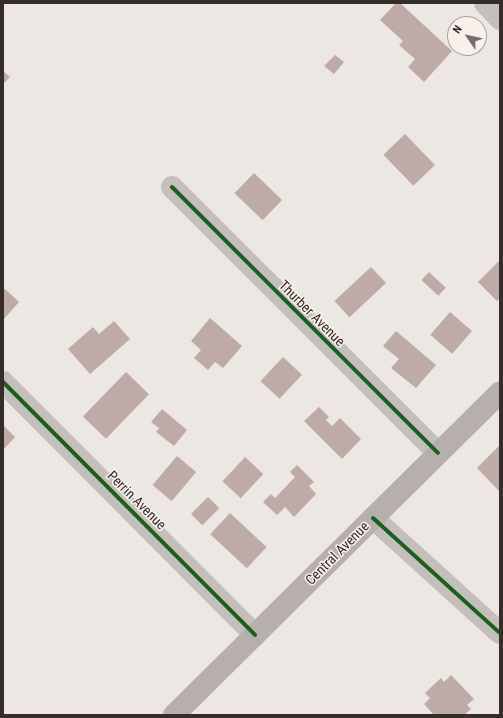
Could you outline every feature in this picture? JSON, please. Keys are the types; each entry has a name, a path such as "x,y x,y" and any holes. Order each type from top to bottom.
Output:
{"main road":[{"name":"Central Avenue","path":"174,715 500,392"}],"street":[{"path":"485,3 500,19"},
{"name":"Thurber Avenue","path":"172,187 438,453"},
{"name":"Perrin Avenue","path":"3,382 255,635"},
{"path":"373,518 500,633"}],"building":[{"path":"396,3 400,3 447,46 447,56 424,82 408,67 415,59 399,45 403,41 380,20"},
{"path":"335,55 344,62 334,74 324,66"},
{"path":"3,71 10,77 3,84"},
{"path":"405,134 435,165 413,186 383,155"},
{"path":"254,173 282,200 263,220 235,193"},
{"path":"500,260 500,298 497,301 478,282"},
{"path":"371,267 386,283 349,317 334,301"},
{"path":"429,272 446,288 438,296 421,280"},
{"path":"5,289 19,302 3,320 3,291"},
{"path":"450,312 472,331 452,354 430,335"},
{"path":"210,318 242,346 223,368 215,362 208,370 194,358 201,350 191,341"},
{"path":"114,321 130,339 90,374 68,349 93,327 99,334"},
{"path":"396,331 436,365 416,388 391,368 399,359 383,346"},
{"path":"283,357 302,375 280,399 260,381"},
{"path":"126,372 149,394 106,439 83,417"},
{"path":"319,407 329,417 326,420 332,426 340,418 361,439 342,459 304,421"},
{"path":"162,409 187,430 174,446 156,432 159,428 151,422"},
{"path":"3,425 15,437 3,450"},
{"path":"500,445 500,492 477,468"},
{"path":"177,456 196,472 172,501 153,485"},
{"path":"245,457 263,474 241,498 222,481"},
{"path":"297,465 314,482 309,486 316,494 294,517 285,507 277,515 263,502 271,494 275,498 295,477 290,472"},
{"path":"208,497 219,508 202,525 191,514"},
{"path":"230,513 267,547 247,568 210,534"},
{"path":"451,675 474,699 467,705 471,709 464,715 434,715 424,704 430,698 425,693 441,678 444,682"}],"cycle path":[{"path":"172,187 438,453"},
{"path":"3,382 255,635"},
{"path":"373,518 500,633"}]}
